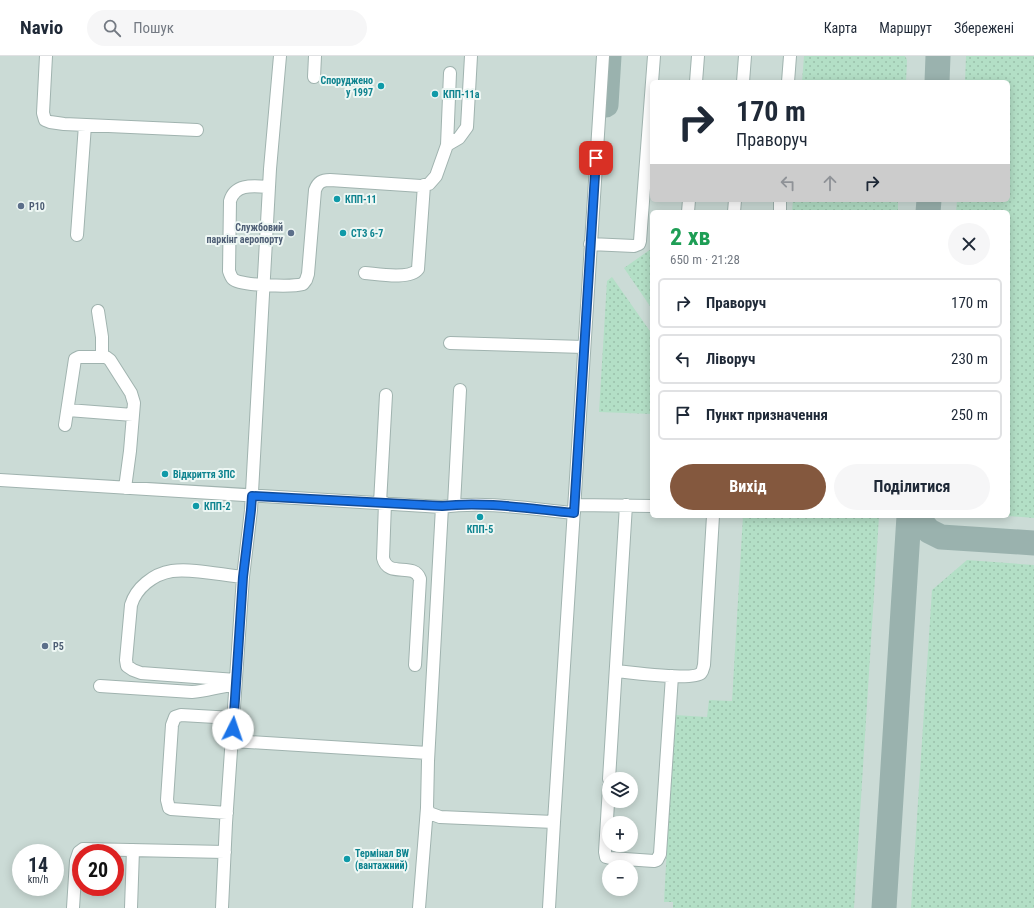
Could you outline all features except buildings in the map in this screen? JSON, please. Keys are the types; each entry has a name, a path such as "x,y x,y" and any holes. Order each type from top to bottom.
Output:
{"lane":[{"path":"46,56 43,116 45,120 50,122 85,125 197,130"},
{"path":"222,908 243,577 252,496 269,187 280,56"},
{"path":"314,77 315,56"},
{"path":"447,145 459,138 467,127 471,56"},
{"path":"549,908 603,56"},
{"path":"652,80 654,56"},
{"path":"696,80 698,56"},
{"path":"743,80 745,56"},
{"path":"788,80 790,56"},
{"path":"269,187 244,187 238,189 234,192 230,201 230,275 237,281 264,284 303,284 308,274 315,190 320,182 323,180 330,180 414,186 429,184 436,176 447,145 450,73"},
{"path":"590,244 630,247 637,246 640,241 650,109"},
{"path":"77,235 85,125"},
{"path":"365,273 405,276 413,274 418,269 424,185"},
{"path":"98,311 102,337 102,357"},
{"path":"450,343 584,347"},
{"path":"65,425 75,359 80,357 102,357 110,360 131,393 134,403 125,488"},
{"path":"419,908 427,808 428,753 448,506 460,390"},
{"path":"386,395 383,558 385,563 391,569 415,572 420,578 415,666"},
{"path":"68,410 133,415"},
{"path":"0,480 252,496 448,506 574,509 626,505 650,506"},
{"path":"610,772 626,505"},
{"path":"616,671 672,676 692,676 699,675 703,670 713,518"},
{"path":"236,682 140,673 132,670 128,666 126,660 130,605 133,598 145,584 164,573 172,571 188,571 243,577"},
{"path":"608,808 606,857 618,859 657,860 660,854 672,676"},
{"path":"100,686 200,692 236,682"},
{"path":"227,813 169,808 167,800 172,725 175,718 181,715 234,718"},
{"path":"232,741 428,753"},
{"path":"427,808 429,813 440,817 554,822"},
{"path":"73,908 76,861 79,852 86,848 225,852"},
{"path":"131,908 133,850"}],"shaded area":[{"path":"0,56 1034,56 1034,908 0,908"}],"green space":[{"path":"804,56 905,56 907,60 906,80 802,80"},
{"path":"966,56 1034,56 1034,518 1010,516 1010,210 956,210 957,202 1010,202 1010,80 965,80"},
{"path":"793,202 898,202 898,210 792,210"},
{"path":"650,250 650,306 624,268"},
{"path":"612,277 650,331 650,414 599,412 607,281"},
{"path":"743,518 879,518 854,908 673,908 673,902 664,902 674,715 707,717 709,700 732,701"},
{"path":"967,560 1034,565 1034,908 911,908 932,590"}],"taxiway":[{"path":"606,105 609,56"},
{"path":"937,80 938,56"},
{"path":"928,210 929,202"},
{"path":"884,908 909,518"},
{"path":"918,518 929,531 941,537 1034,543"}],"place":[{"name":"Споруджено у 1997","path":"381,86"},
{"name":"КПП-11а","path":"435,94"},
{"name":"КПП-11","path":"337,199"},
{"name":"P10","path":"21,206"},
{"name":"Службовий паркінг аеропорту","path":"291,233"},
{"name":"СТЗ 6-7","path":"343,233"},
{"name":"Відкриття ЗПС","path":"165,474"},
{"name":"КПП-2","path":"196,506"},
{"name":"КПП-5","path":"480,517"},
{"name":"P5","path":"45,646"},
{"name":"Термінал BW (вантажний)","path":"347,859"}],"route":[{"path":"233,729 243,577 252,496 442,506 489,506 574,513 596,158"}]}
